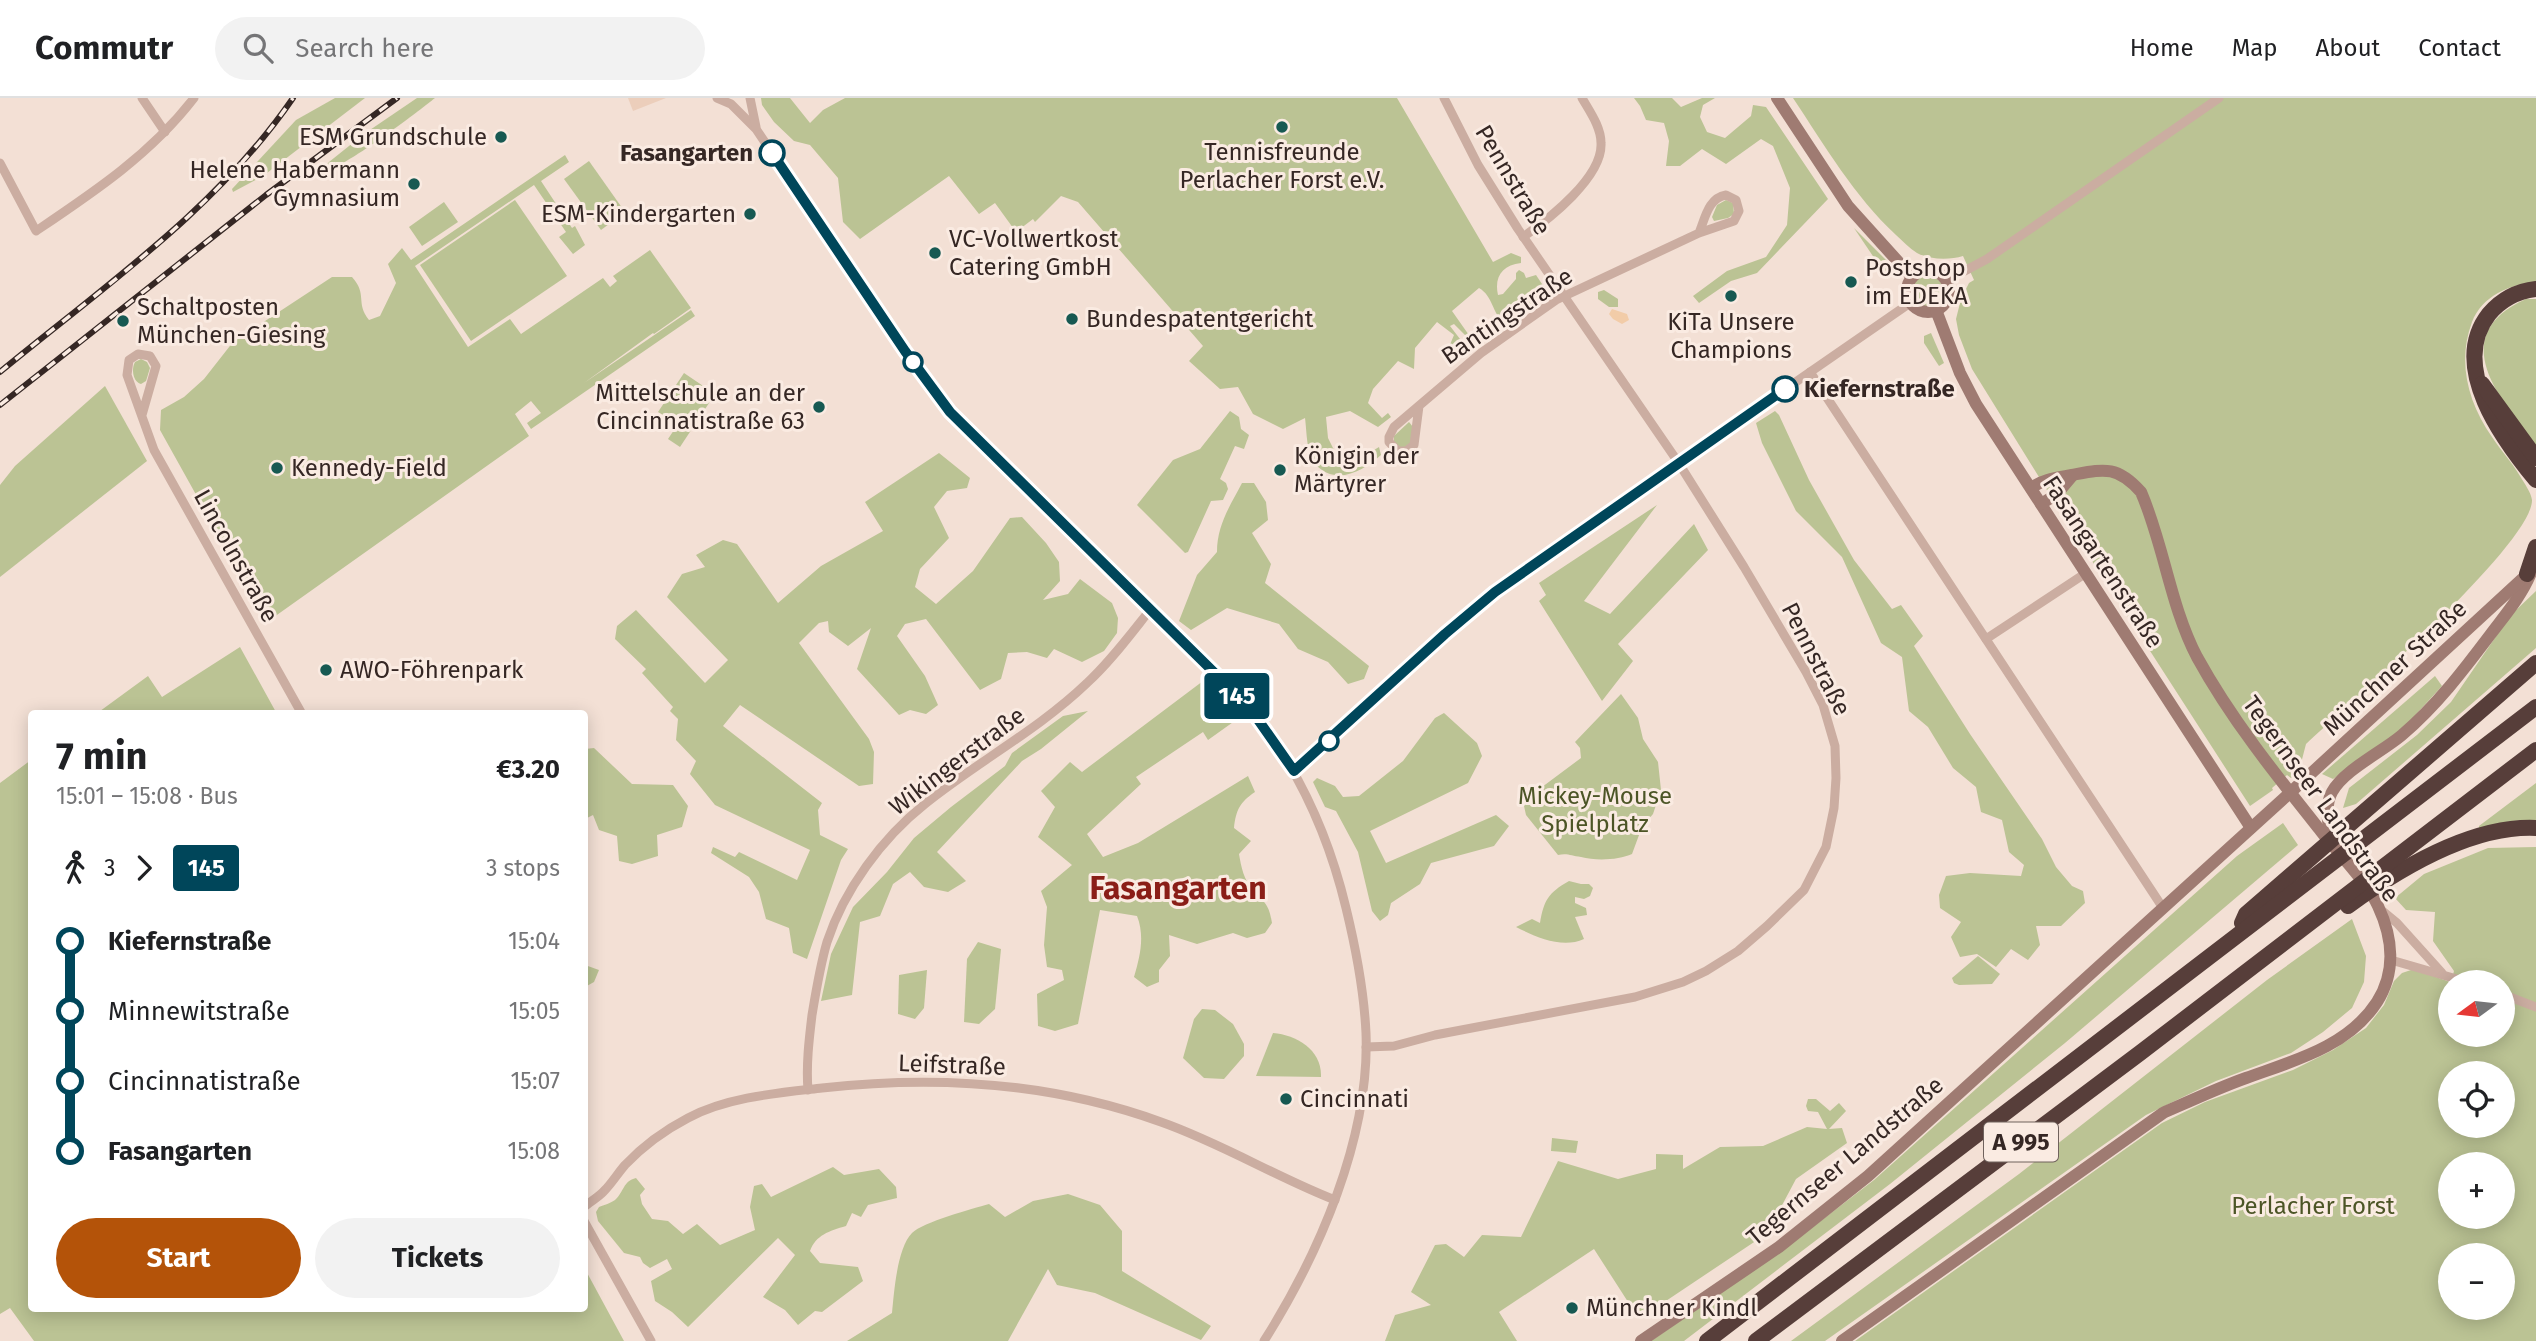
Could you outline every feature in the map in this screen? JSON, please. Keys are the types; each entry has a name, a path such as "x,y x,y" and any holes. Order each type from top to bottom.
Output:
{"highway":[{"path":"2535,480 2492,421 2484,403 2475,349 2483,323 2502,301 2536,289"},
{"path":"2479,379 2536,458"},
{"path":"2532,569 2536,547"},
{"path":"2238,934 2246,914 2536,663"},
{"name":"A 995","path":"1707,1341 2536,708"},
{"name":"A 995","path":"1756,1341 2286,943 2536,750"},
{"path":"2286,943 2317,928 2429,856 2484,832 2519,827 2536,828"}],"main road":[{"path":"1777,98 1848,206 1912,277"},
{"path":"1930,270 1946,281 1947,299 1936,310 1922,311 1910,303 1907,289 1912,277 1919,272 1930,270"},
{"name":"Fasangartenstraße","path":"1936,310 1967,388 2251,828"},
{"name":"Tegernseer Landstraße","path":"1842,1341 2163,1113 2306,1056 2339,1038 2367,1015 2376,1003 2385,987 2391,960 2388,919 2280,781 2216,691 2196,654 2181,619 2141,492 2131,480 2110,470 2048,478 2031,488"},
{"path":"2041,504 2057,494 2073,475"},
{"path":"2332,845 2328,800 2341,781 2430,711 2519,597 2532,569"},
{"name":"Münchner Straße","path":"2251,828 2532,569"},
{"name":"Tegernseer Landstraße","path":"1641,1341 1779,1247 1868,1175 2251,828"}],"street":[{"path":"142,98 165,132"},
{"path":"0,163 36,231 118,174 165,132 194,98"},
{"path":"717,98 731,104 756,129 905,351 950,412 1254,714 1294,771 1320,824 1340,881 1354,941 1364,1007 1366,1047 1354,1134 1335,1200 1303,1275 1264,1341"},
{"path":"731,104 747,98 756,129"},
{"name":"Pennstraße","path":"1366,1047 1394,1046 1436,1035 1627,999 1683,982 1738,951 1804,890 1826,847 1833,818 1835,746 1830,726 1823,705 1787,638 1678,463 1523,237 1478,165 1444,98"},
{"path":"1523,237 1561,206 1587,180 1597,164 1601,143 1599,131 1582,98"},
{"path":"1946,281 1987,259 2219,98"},
{"name":"Bantingstraße","path":"1419,406 1414,445 1406,451 1398,451 1390,442 1391,432 1419,406 1481,353 1563,296 1699,233 1734,221 1739,211 1736,200 1726,195 1715,198 1699,233"},
{"path":"1294,771 1476,607 1515,576 1910,303"},
{"name":"Lincolnstraße","path":"142,415 156,366 149,356 138,354 129,360 127,375 155,450 300,710"},
{"path":"1810,372 2163,908"},
{"path":"1986,639 2086,573"},
{"name":"Wikingerstraße","path":"808,1090 810,1030 828,942 849,897 879,850 923,806 1008,746 1087,684 1150,610"},
{"path":"2388,919 2438,972"},
{"path":"2391,960 2438,972"},
{"path":"2515,999 2536,1007"},
{"name":"Leifstraße","path":"588,1204 606,1189 654,1138 690,1116 735,1101 808,1090 884,1082 951,1081 1021,1087 1089,1100 1163,1123 1335,1200"},
{"path":"588,1228 651,1341"}],"green space":[{"path":"335,98 365,98 263,176 233,192 232,189 296,120"},
{"path":"417,98 435,98 363,151 326,170 329,162 364,134"},
{"path":"761,98 790,98 810,123 823,110 845,98 1397,98 1493,262 1511,253 1521,257 1521,263 1509,266 1501,273 1497,283 1498,295 1503,294 1516,279 1519,270 1526,278 1536,275 1546,294 1539,303 1505,325 1487,295 1479,288 1452,311 1471,338 1454,324 1450,326 1460,339 1454,349 1449,347 1454,335 1437,322 1415,348 1414,369 1398,361 1373,389 1368,403 1382,418 1388,413 1391,417 1378,427 1350,411 1326,417 1328,438 1341,464 1379,447 1381,455 1350,474 1333,475 1325,472 1313,461 1305,418 1283,429 1253,414 1238,387 1220,389 1189,361 1203,346 1078,202 1061,196 1035,222 1033,219 1016,232 995,203 979,214 949,176 860,239 843,222 838,178 810,145 794,141 774,122 762,105"},
{"path":"1634,98 1672,98 1681,107 1702,98 1715,98 1703,105 1700,117 1707,132 1725,138 1751,116 1753,105 1766,107 1828,199 1757,273 1731,281 1699,303 1693,296 1727,271 1766,257 1787,225 1790,188 1773,146 1761,139 1726,164 1702,149 1680,166 1666,166 1669,141 1664,123 1646,120"},
{"path":"1793,98 2536,98 2536,282 2516,285 2490,298 2472,322 2465,352 2467,382 2477,410 2531,497 2524,521 2503,551 2434,625 2306,744 2299,771 2291,778 2287,775 2273,790 2250,806 1972,369 1956,319 1961,299 1969,283 1974,280 1963,256 1940,259 1911,249 1853,187"},
{"path":"565,155 569,162 541,181 572,228 575,226 585,245 573,254 559,237 566,232 534,185 415,266 468,347 510,319 521,334 603,278 610,287 617,281 613,276 650,250 691,308 584,383 691,310 695,316 531,429 527,423 541,413 531,401 515,414 529,436 267,622 160,430 161,410 184,397 204,379 233,342 332,277 352,277 357,283 369,320 380,316 396,283 388,264 402,248 411,260"},
{"path":"589,161 625,212 601,230 564,179"},
{"path":"515,200 567,276 471,341 420,265"},
{"path":"1726,200 1733,203 1734,214 1714,221 1712,217 1717,205"},
{"path":"444,202 458,222 422,246 409,227"},
{"path":"1854,228 1894,268 1885,274"},
{"path":"1927,275 1938,280 1943,291 1938,302 1927,307 1916,302 1911,291 1916,280"},
{"path":"1604,290 1618,299 1618,307 1609,307 1598,299 1598,292"},
{"path":"2526,299 2536,299 2536,448 2496,390 2487,369 2484,350 2488,331 2501,314"},
{"path":"1931,333 1944,363 1939,366 1924,343 1924,336"},
{"path":"141,359 147,362 150,368 146,381 141,384 136,381 133,372 135,362"},
{"path":"684,373 715,394 680,447 668,439 678,424 658,412"},
{"path":"105,386 147,461 0,577 0,485 15,466"},
{"path":"1230,411 1239,417 1241,429 1249,435 1244,449 1235,446 1220,479 1226,483 1228,489 1223,500 1211,501 1188,552 1185,553 1137,505 1173,460 1200,449"},
{"path":"1775,411 1809,480 1854,560 1892,609 1901,605 1923,636 1914,646 2042,839 2056,867 2072,886 2083,891 2085,903 2061,926 2036,926 2040,945 2028,960 2011,949 1996,967 1977,954 1960,957 1951,937 1961,922 1940,908 1939,895 1946,876 1970,873 2021,876 2024,865 2009,852 2002,820 1981,812 1976,787 1953,768 1928,727 1909,711 1902,657 1881,643 1842,557 1796,511 1762,443 1756,423"},
{"path":"1409,422 1413,427 1412,441 1407,447 1400,447 1394,443 1394,436"},
{"path":"939,453 970,478 967,488 947,491 934,507 949,538 920,569 915,587 936,604 973,571 1010,518 1022,517 1059,562 1060,581 1043,600 1068,594 1080,579 1112,603 1118,618 1117,633 1104,651 1082,662 1054,649 1047,658 1027,652 1008,653 1001,679 980,690 926,619 905,624 897,636 925,676 938,705 926,714 910,710 899,715 857,669 871,628 848,646 829,632 828,621 819,623 799,643 869,739 874,752 873,784 859,786 740,705 723,726 822,803 818,810 820,835 848,849 841,860 807,959 793,953 789,928 766,919 759,892 749,877 711,853 713,847 735,857 739,852 797,880 810,850 715,805 690,774 696,761 676,740 678,719 670,711 673,707 642,673 646,669 615,639 617,626 636,610 705,683 728,660 667,597 682,574 705,567 696,555 723,540 737,544 778,603 821,566 883,531 865,502"},
{"path":"1242,483 1254,483 1266,502 1268,520 1252,533 1271,564 1265,583 1369,666 1364,679 1348,684 1328,662 1298,649 1279,624 1227,608 1191,630 1179,621 1197,575 1217,552 1222,524"},
{"path":"1657,505 1584,601 1610,614 1694,524 1708,550 1618,644 1633,661 1602,701 1539,601 1546,595 1539,583"},
{"path":"2536,591 2536,648 2356,804 2343,808 2349,788 2417,735 2451,702 2510,616"},
{"path":"240,647 275,710 101,710 148,676 162,697"},
{"path":"2435,676 2442,686 2397,735 2333,779 2322,774"},
{"path":"1207,678 1207,691 1236,720 1208,740 1203,732 1136,777 1141,784 1087,834 1103,857 1138,843 1248,776 1255,792 1240,807 1234,828 1251,841 1239,854 1242,868 1250,886 1268,908 1272,923 1265,933 1247,938 1233,933 1197,944 1169,935 1170,956 1159,970 1159,982 1147,987 1134,977 1141,939 1137,916 1100,910 1078,1024 1055,1031 1038,1026 1037,994 1064,980 1062,970 1047,967 1044,945 1047,907 1041,891 1072,865 1038,837 1055,807 1041,791 1070,762 1082,772"},
{"name":"Mickey-Mouse Spielplatz","path":"1621,694 1638,718 1643,739 1658,762 1661,790 1653,814 1642,827 1632,854 1621,858 1600,859 1558,855 1526,815 1524,806 1530,796 1581,758 1580,748 1575,742"},
{"path":"1088,711 1022,761 937,852 966,881 948,892 924,887 910,872 893,884 880,916 860,922 852,995 821,1001 831,954 853,907 887,872 914,838 1005,766 1012,753 1063,716"},
{"path":"1444,713 1477,743 1482,756 1468,783 1370,831 1386,863 1496,815 1509,826 1494,846 1431,863 1420,884 1391,903 1388,915 1380,921 1372,911 1358,852 1336,811 1325,807 1313,782 1317,778 1335,786 1343,797 1359,796 1403,761 1435,718"},
{"path":"594,748 632,784 673,785 688,806 682,827 657,835 658,856 632,864 619,861 617,836 599,830 593,815 588,818 588,749"},
{"path":"28,762 28,1312 588,1312 588,1275 624,1341 34,1341 10,1308 0,1314 0,783"},
{"path":"2536,783 2536,820 2512,821 2479,828 2479,826"},
{"path":"2283,823 2298,845 2065,1043 1890,1184 1684,1341 1651,1341 1779,1253 1874,1180 2237,856"},
{"name":"Perlacher Forst","path":"2536,847 2536,1341 1855,1341 2162,1123 2205,1102 2293,1070 2333,1050 2366,1028 2384,1005 2394,981 2402,973 2414,969 2438,978 2438,1047 2515,1047 2515,970 2453,970 2433,941 2435,912 2406,910 2395,898 2424,874 2488,848"},
{"path":"1569,881 1589,884 1593,888 1590,896 1584,899 1575,897 1575,903 1586,908 1587,915 1575,917 1584,939 1558,942 1516,927 1532,919 1540,923 1548,898"},
{"path":"2352,919 2366,956 2364,982 2352,1008 2323,1032 2291,1053 2216,1081 2146,1115 1825,1341 1791,1341 2019,1174 2267,980"},
{"path":"978,942 1001,949 995,1009 979,1024 964,1022 967,959"},
{"path":"1978,956 2000,974 1992,984 1954,983 1952,978"},
{"path":"588,966 599,970 594,982 588,985"},
{"path":"927,970 924,1008 915,1019 898,1014 899,975"},
{"path":"1202,1009 1215,1010 1233,1024 1244,1044 1244,1056 1224,1079 1204,1078 1183,1058 1194,1019"},
{"path":"1273,1033 1291,1037 1313,1052 1321,1077 1256,1076"},
{"path":"1808,1099 1816,1099 1830,1111 1839,1103 1846,1111 1829,1129 1842,1128 1847,1143 1796,1179 1780,1209 1787,1220 1639,1319 1594,1249 1499,1312 1517,1341 1385,1341 1395,1315 1431,1305 1411,1292 1435,1245 1446,1244 1464,1257 1482,1235 1521,1237 1558,1161 1618,1179 1656,1169 1656,1154 1683,1155 1683,1169 1720,1147 1763,1146 1807,1127 1827,1129 1818,1112 1808,1111"},
{"path":"1552,1138 1578,1141 1576,1153 1551,1151"},
{"path":"833,1167 844,1175 879,1169 896,1187 897,1198 868,1205 861,1217 852,1213 846,1226 829,1232 816,1241 810,1251 820,1263 858,1267 863,1281 822,1312 815,1311 798,1325 785,1310 763,1297 795,1255 778,1238 688,1327 655,1301 651,1281 672,1269 667,1259 650,1268 640,1257 624,1253 598,1221 596,1212 599,1207 615,1200 626,1184 636,1178 645,1189 640,1195 642,1204 652,1219 668,1221 683,1234 697,1224 720,1245 755,1230 750,1207 754,1186 762,1184 771,1197"},
{"path":"1068,1194 1100,1205 1122,1231 1122,1271 1211,1326 1201,1340 1095,1293 1057,1285 1048,1269 1008,1341 847,1341 892,1313 897,1271 903,1249 912,1233 918,1229 948,1216 989,1204 1005,1217 1033,1201"}],"sand":[{"path":"1612,309 1627,314 1629,320 1622,324 1613,319 1609,314"}],"shaded area":[{"path":"628,98 666,98 633,111"}],"railway":[{"path":"0,372 157,245 194,211 230,176 293,98"},
{"path":"0,405 266,195 397,98"}],"bus line":[{"name":"145","path":"772,153 885,322 950,412 1237,695 1281,750 1294,771 1445,634 1515,576 1785,389"}],"place":[{"name":"Tennisfreunde Perlacher Forst e.V.","path":"1282,127"},
{"name":"ESM Grundschule","path":"501,137"},
{"name":"Fasangarten","path":"772,153"},
{"name":"Helene Habermann Gymnasium","path":"414,184"},
{"name":"ESM-Kindergarten","path":"750,214"},
{"name":"VC-Vollwertkost Catering GmbH","path":"935,253"},
{"name":"Postshop im EDEKA","path":"1851,282"},
{"name":"KiTa Unsere Champions","path":"1731,296"},
{"name":"Bundespatentgericht","path":"1072,319"},
{"name":"Schaltposten München-Giesing","path":"123,321"},
{"name":"Kiefernstraße","path":"1785,389"},
{"name":"Mittelschule an der Cincinnatistraße 63","path":"819,407"},
{"name":"Kennedy-Field","path":"277,468"},
{"name":"Königin der Märtyrer","path":"1280,470"},
{"name":"AWO-Föhrenpark","path":"326,670"},
{"name":"Cincinnati","path":"1286,1099"},
{"name":"Münchner Kindl","path":"1572,1308"}],"district":[{"name":"Fasangarten","path":"1178,888"}]}
